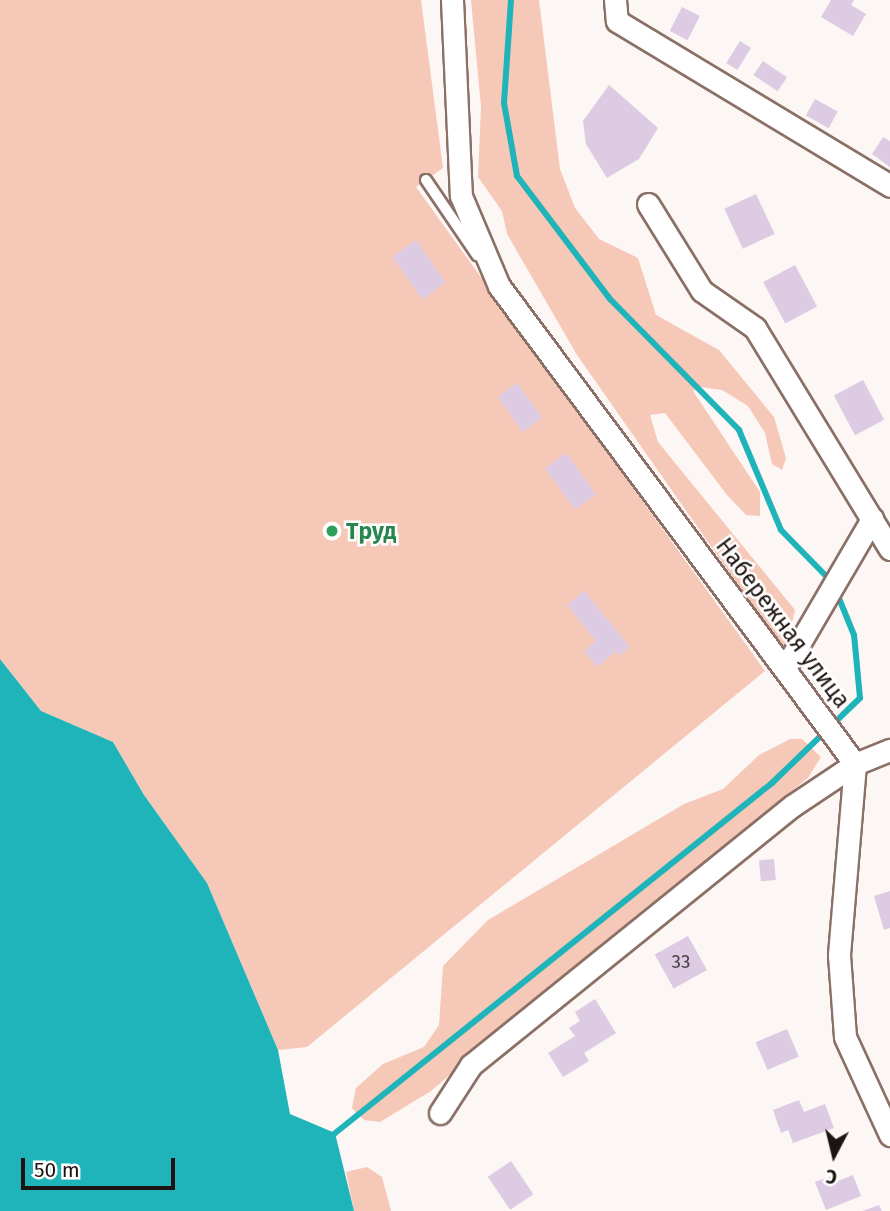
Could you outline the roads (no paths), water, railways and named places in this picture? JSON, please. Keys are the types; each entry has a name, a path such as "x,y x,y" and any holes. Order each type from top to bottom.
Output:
{"street":[{"name":"Набережная улица","path":"452,0 461,196 499,286 737,619 785,668 855,764"},
{"path":"615,0 617,21 890,186"},
{"path":"648,204 702,291 755,328 890,549"},
{"path":"785,668 872,519"},
{"path":"440,1113 471,1065 792,806 855,764 890,750"},
{"path":"855,764 839,956 845,1037 890,1135"}],"lane":[{"path":"426,180 499,286"}],"water":[{"path":"0,659 41,711 113,742 144,795 207,883 278,1050 290,1114 335,1133 354,1211 0,1211"}],"waterway":[{"path":"511,0 504,103 517,176 610,299 739,430 781,530 831,581"},
{"path":"329,1138 772,783 860,698 854,635 836,591"}],"place":[{"name":"Труд","path":"332,531"}]}
